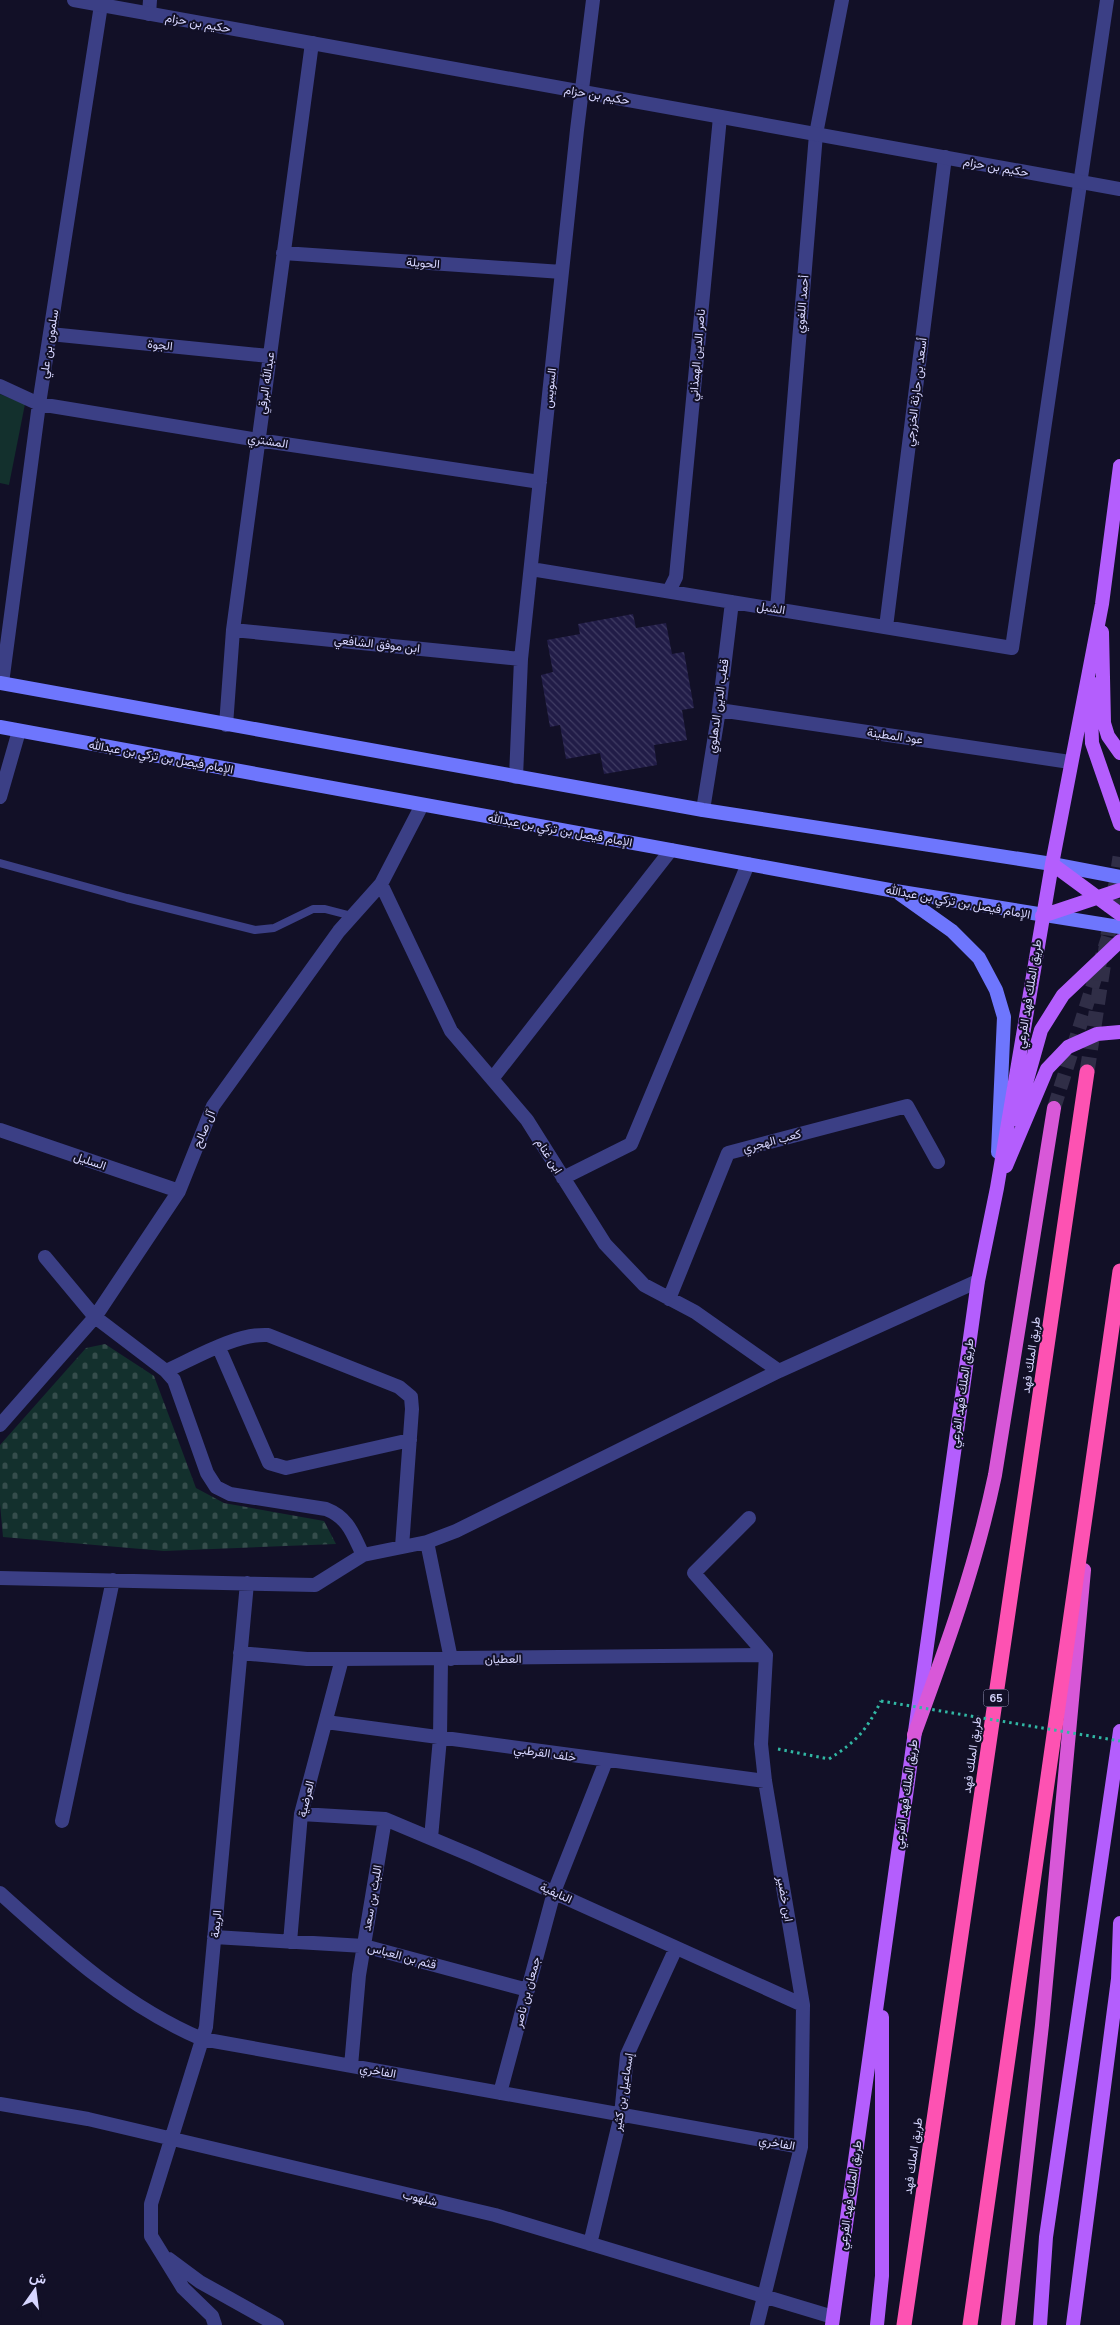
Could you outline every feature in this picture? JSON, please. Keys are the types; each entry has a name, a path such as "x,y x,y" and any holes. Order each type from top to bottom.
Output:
{"highway":[{"name":"طريق الملك فهد","path":"904,2325 1087,1072"},
{"path":"914,1735 961,1607 984,1529 997,1466 1054,1108"},
{"path":"970,2325 1120,1271"},
{"path":"1008,2325 1042,2025 1077,1655 1094,1448"}],"main road":[{"name":"طريق الملك فهد الفرعي","path":"833,2321 978,1281 997,1188 1042,916 1070,762 1102,604 1120,466"},
{"path":"1102,604 1104,723 1108,736 1120,753"},
{"path":"1102,604 1091,710 1092,743 1120,824"},
{"path":"1,683 702,810 1052,864 1120,877"},
{"name":"الإمام فيصل بن تركي بن عبدالله","path":"0,727 895,891 1120,927"},
{"path":"1052,864 1101,898 1120,914"},
{"path":"1042,916 1101,898 1120,890"},
{"path":"895,891 952,931 979,958 996,990 1004,1017 997,1188"},
{"path":"997,1188 1041,1030 1063,995 1120,942"},
{"path":"997,1188 1047,1069 1068,1047 1097,1034 1120,1032"},
{"path":"1040,2325 1046,2237 1120,1730"},
{"path":"1073,2325 1118,1979 1120,1923"},
{"path":"877,2325 882,2276 882,1967"}],"street":[{"name":"حكيم بن حزام","path":"74,0 101,5 150,7 312,43 1120,189"},
{"name":"السويس","path":"516,777 521,659 593,0"},
{"name":"أحمد اللغوي","path":"777,609 816,134 842,0"},
{"path":"1080,182 1106,0"},
{"name":"سلمون بن علي","path":"1,683 39,404 101,5"},
{"name":"عبدالله البرقي","path":"226,725 233,630 312,43"},
{"name":"ناصر الدين الهمذاني","path":"669,591 676,577 720,117"},
{"name":"أسعد بن حارثة الخزرجي","path":"886,627 945,157"},
{"name":"الشبل","path":"531,568 1012,648 1080,182"},
{"name":"الحويلة","path":"283,253 562,272"},
{"name":"الجوة","path":"50,334 269,356"},
{"name":"المشتري","path":"0,386 39,404 258,440 540,482"},
{"name":"قطب الدين الدهلوي","path":"702,810 719,710 732,602"},
{"name":"ابن موفق الشافعي","path":"233,630 521,659"},
{"name":"عود المطينة","path":"719,710 1070,762"},
{"path":"0,797 19,731"},
{"name":"آل صالح","path":"0,1425 95,1317 179,1191 213,1106 339,931 381,884 422,805"},
{"path":"492,1079 671,850"},
{"path":"563,1178 631,1144 748,864"},
{"name":"ابن غنام","path":"381,884 451,1031 527,1120 605,1244 644,1285 695,1312 779,1371"},
{"name":"كعب الهجري","path":"669,1298 728,1153 906,1106 938,1162"},
{"name":"السليل","path":"0,1130 179,1191"},
{"path":"45,1257 95,1317 166,1370 174,1380 207,1472 216,1487 230,1494 326,1509 338,1514 346,1521 363,1555"},
{"path":"0,1578 315,1585 363,1555 427,1542 456,1531 779,1371 978,1281"},
{"path":"166,1370 254,1334 268,1335 399,1387 412,1397 402,1547"},
{"path":"219,1348 269,1463 286,1468 410,1440"},
{"path":"749,1518 694,1573 766,1655"},
{"path":"427,1542 446,1659 431,1838"},
{"path":"62,1821 113,1580"},
{"name":"الريمة","path":"215,2325 212,2316 183,2288 151,2236 152,2204 170,2138 206,2027 247,1583"},
{"name":"العطيان","path":"240,1653 307,1659 766,1655"},
{"name":"ابن خضير","path":"758,2325 801,2147 803,2005 765,1782 761,1744 766,1655"},
{"name":"العرضية","path":"290,1942 301,1814 342,1659"},
{"name":"خلف القرطبي","path":"326,1722 765,1782"},
{"name":"جمعان بن ناصر","path":"500,2093 554,1892 606,1761"},
{"name":"النايفية","path":"301,1814 385,1819 554,1892 803,2005"},
{"name":"الليث بن سعد","path":"351,2066 359,1975 385,1819"},
{"name":"الفاخري","path":"0,1893 97,1978 176,2028 202,2039 801,2147"},
{"name":"قثم بن العباس","path":"214,1937 364,1946 528,1990"},
{"name":"إسماعيل بن كثير","path":"590,2244 621,2115 627,2055 676,1948"},
{"name":"شلهوب","path":"0,2104 88,2119 495,2216 764,2297 833,2321"},
{"name":"الريمة","path":"162,2255 200,2282 277,2325"}],"lane":[{"path":"0,863 127,898 255,930 274,928 313,909 325,909 352,916"}],"path":[{"path":"761,1744 795,1754 829,1759 851,1745 868,1727 881,1701 1120,1740"}],"green space":[{"path":"0,394 25,404 9,485 0,483"},
{"path":"105,1344 154,1376 196,1488 224,1503 324,1521 336,1544 164,1551 3,1537 0,1504 0,1445 86,1348"}],"building":[{"path":"633,614 636,628 666,623 672,654 684,652 694,708 682,710 687,740 654,745 657,765 604,774 600,753 566,759 560,725 550,727 541,675 553,672 547,640 580,634 578,624"}],"tunnel":[{"path":"1087,1072 1120,857"},
{"path":"1054,1108 1108,937"}]}
